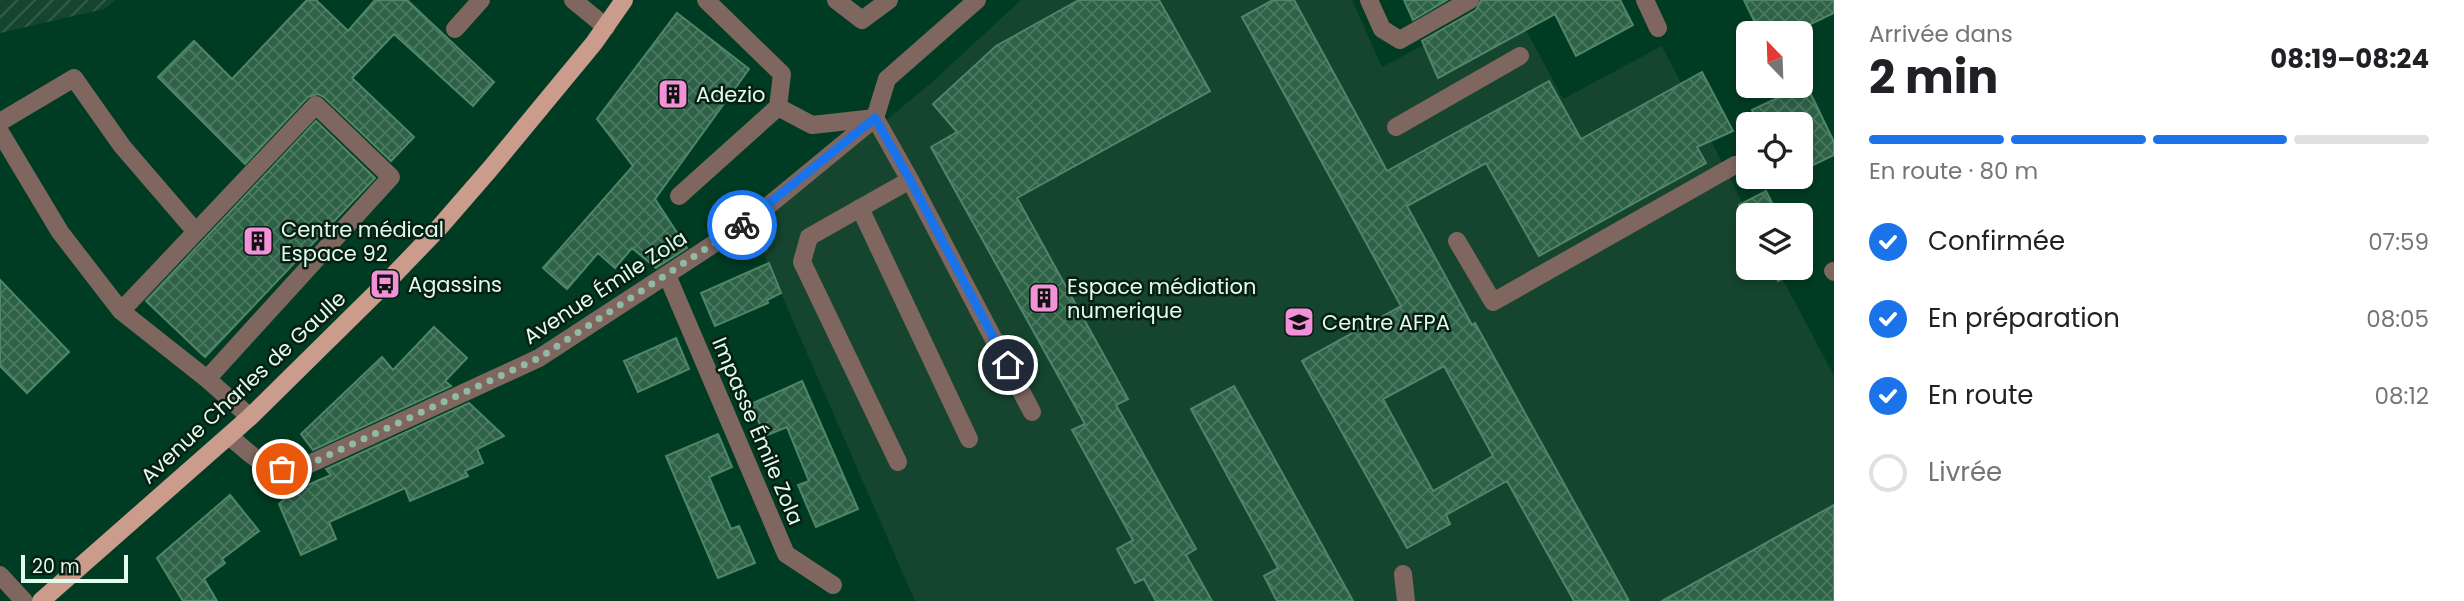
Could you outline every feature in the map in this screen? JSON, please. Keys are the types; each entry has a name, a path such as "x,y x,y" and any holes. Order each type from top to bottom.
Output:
{"main road":[{"name":"Avenue Charles de Gaulle","path":"41,601 250,417 437,230 606,27 624,0"}],"street":[{"path":"454,29 481,0"},
{"path":"573,0 606,27"},
{"path":"679,197 778,107 782,74 706,0"},
{"path":"836,0 862,20 889,0"},
{"path":"977,0 887,79 875,118 1032,412"},
{"path":"1369,0 1382,29 1400,40 1470,0"},
{"path":"1645,0 1658,28"},
{"path":"1395,127 1520,56"},
{"path":"0,122 74,78 122,146 196,232"},
{"path":"121,311 316,105 391,177 207,379"},
{"path":"778,107 812,125 875,118"},
{"name":"Avenue Émile Zola","path":"229,436 267,465 282,469 305,466 539,358 752,219 875,118"},
{"path":"0,132 60,232 121,311 250,417"},
{"path":"1457,241 1493,302 1735,165"},
{"path":"898,462 802,262 810,237 910,180"},
{"path":"860,208 969,439"},
{"name":"Impasse Émile Zola","path":"667,275 786,554 833,585"},
{"path":"1403,573 1406,601"},
{"path":"0,575 24,601"}],"shaded area":[{"path":"0,0 116,0 104,9 0,33"},
{"name":"Centre AFPA","path":"1021,0 1352,0 1382,67 1510,0 1563,99 1662,46 1743,203 1736,203 1736,280 1783,280 1834,376 1834,601 915,601 753,229 929,85"}],"building":[{"path":"307,0 316,0 348,31 375,0 407,0 494,82 473,106 394,34 352,78 414,137 391,161 318,94 308,97 245,164 158,77 194,41 232,79"},
{"name":"Espace médiation numerique","path":"1079,0 1159,0 1210,91 1017,198 1128,399 1116,405 1196,549 1186,555 1212,601 1156,601 1144,579 1135,583 1117,549 1133,540 1072,430 1085,424 931,147 957,132 933,104 996,46"},
{"path":"1273,0 1294,0 1387,171 1549,81 1581,139 1702,72 1733,131 1697,147 1706,163 1539,256 1486,163 1407,206 1629,601 1574,601 1507,481 1446,515 1450,524 1407,548 1302,361 1401,306 1242,17","holes":["1444,366 1493,456 1433,491 1383,399"]},
{"path":"1404,0 1447,0 1413,20"},
{"path":"1481,0 1620,0 1633,25 1576,56 1555,14 1438,78 1422,41 1476,10"},
{"path":"1744,0 1834,0 1834,13 1813,23 1754,21"},
{"name":"Adezio","path":"677,13 749,69 655,199 687,248 656,268 632,248 615,268 598,253 567,289 543,268 633,166 597,119"},
{"path":"1777,98 1813,98 1834,142 1834,155 1813,165 1813,112 1752,110"},
{"name":"Centre médical Espace 92","path":"316,121 375,178 205,357 146,301"},
{"path":"1766,191 1772,203 1743,203"},
{"path":"769,263 781,293 767,300 768,303 715,326 701,293"},
{"path":"0,280 69,352 27,393 0,366"},
{"path":"434,327 467,358 445,381 451,386 313,450 301,434 382,357 393,370"},
{"path":"676,338 689,369 638,392 624,361"},
{"path":"802,381 858,509 816,527 798,485 809,481 787,427 765,436 751,404"},
{"path":"1234,386 1353,601 1277,601 1264,576 1278,568 1191,409"},
{"path":"469,403 504,436 477,449 483,463 465,471 468,476 410,501 405,488 329,522 336,539 301,555 279,504 293,491 331,475 326,469"},
{"path":"718,434 732,467 709,477 731,529 739,526 755,563 718,578 666,456"},
{"path":"230,495 259,531 222,559 225,563 204,579 217,601 183,601 157,558"},
{"path":"1834,505 1834,601 1662,601"}],"way so far":[{"path":"282,469 305,466 539,358 742,225"}],"place":[{"name":"Adezio","path":"673,94"},
{"name":"Centre médical Espace 92","path":"258,241"},
{"name":"Agassins","path":"385,284"},
{"name":"Espace médiation numerique","path":"1044,298"},
{"name":"Centre AFPA","path":"1299,322"}],"route":[{"path":"742,225 875,118 1008,365"}]}
